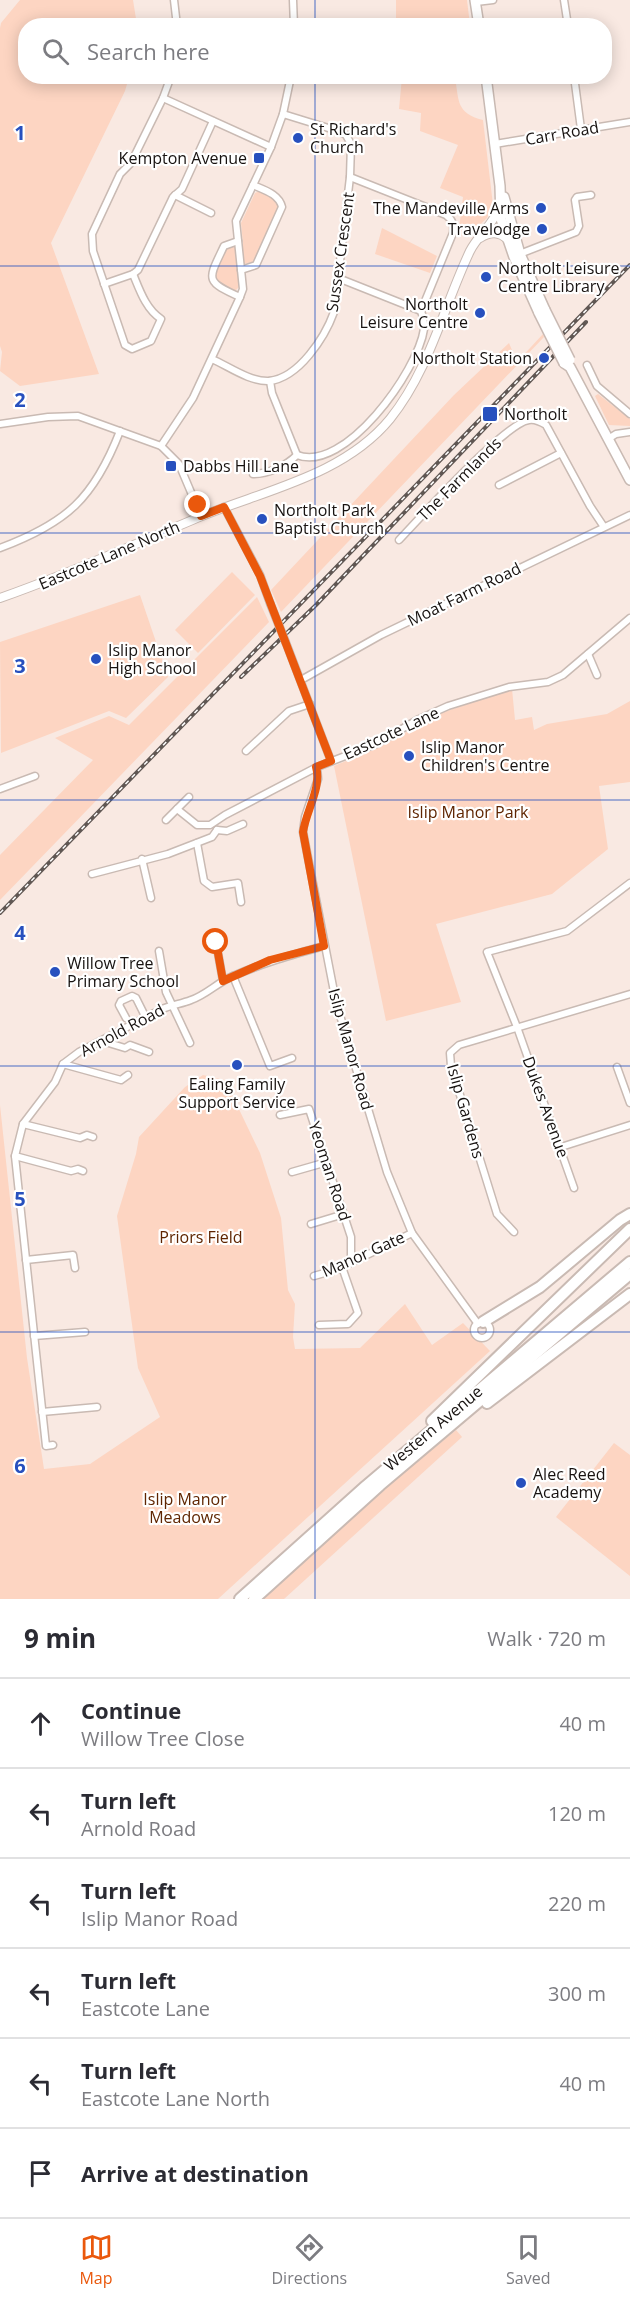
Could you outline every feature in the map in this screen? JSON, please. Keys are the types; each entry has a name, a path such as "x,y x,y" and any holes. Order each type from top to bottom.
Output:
{"highway":[{"path":"480,1323 540,1287 630,1214"},
{"path":"366,1486 630,1229"},
{"name":"Western Avenue","path":"240,1599 366,1486 630,1262"},
{"name":"Western Avenue","path":"254,1599 380,1485 630,1274"},
{"path":"380,1485 630,1294"}],"main road":[{"path":"475,1 478,18"},
{"path":"487,84 507,228"},
{"path":"500,186 500,206 507,228 542,312 630,480"}],"street":[{"path":"174,0 176,18"},
{"path":"293,0 294,18"},
{"path":"475,1 493,0"},
{"path":"564,0 567,18"},
{"path":"133,274 147,305 161,319 152,341 132,349 125,345 91,242 97,222 125,169 131,164 168,84"},
{"path":"161,446 193,398 243,289 237,216 271,147 283,114 289,84"},
{"path":"575,84 581,129"},
{"path":"163,98 271,147"},
{"name":"Sussex Crescent","path":"270,381 303,362 327,330 334,312 350,177 351,144 346,135 283,114"},
{"path":"104,284 138,270 213,120"},
{"name":"Carr Road","path":"495,144 630,122"},
{"path":"212,359 255,378 270,381 272,393 297,455 304,458 323,456 348,440 380,412 402,379 425,328 421,311 453,234 454,225 452,219 446,215 350,177"},
{"path":"241,270 256,265 282,207 281,201 276,196 253,184"},
{"path":"176,194 211,213"},
{"path":"517,255 576,232 579,226 575,200 577,197 591,195"},
{"name":"Eastcote Lane North","path":"0,598 42,584 201,516 326,468 357,448 388,421 410,391 422,368 469,253 494,219 500,206"},
{"path":"483,233 494,226 507,228"},
{"path":"476,242 492,233 500,234 507,228"},
{"path":"238,242 224,246 211,272 211,278 219,288 240,297"},
{"path":"338,278 421,311"},
{"path":"586,365 597,386 630,414"},
{"path":"0,424 66,415 93,420 161,446 179,464 201,516"},
{"name":"The Farmlands","path":"399,540 502,435 528,420 540,421 546,425 604,527"},
{"path":"0,548 32,536 51,525 78,503 101,474 120,431"},
{"path":"608,439 616,434 630,432"},
{"path":"499,485 561,453"},
{"path":"253,474 261,474 290,462 297,455"},
{"name":"Eastcote Lane","path":"224,507 260,576 331,761 376,744 419,719 448,706 509,687 548,682 563,675 630,618"},
{"name":"Moat Farm Road","path":"301,680 390,630 630,515"},
{"path":"588,654 597,675"},
{"path":"246,751 289,711 310,704"},
{"path":"177,809 197,825 206,826 331,761"},
{"name":"Islip Manor Road","path":"316,767 318,780 305,817 303,832 336,1002 384,1162 412,1233 480,1323"},
{"path":"0,789 35,776"},
{"path":"166,820 189,797"},
{"path":"214,822 217,830"},
{"path":"217,830 227,831 243,824"},
{"path":"92,874 168,854 212,837 217,830"},
{"path":"197,843 204,881 212,887 238,883 241,902"},
{"path":"142,859 151,898"},
{"name":"Dukes Avenue","path":"574,1188 517,1026 487,952 567,931 630,883"},
{"path":"216,942 223,981"},
{"name":"Arnold Road","path":"53,1445 46,1446 15,1156 23,1124 55,1082 63,1064 79,1052 172,1004 199,996 233,976 270,960 324,946"},
{"path":"159,951 166,992 190,1043"},
{"path":"233,976 270,1066 292,1058"},
{"path":"517,1026 630,994"},
{"path":"126,1018 119,1005 121,1001 132,996 136,998 146,1018"},
{"name":"Islip Gardens","path":"514,1232 497,1214 451,1066 450,1053 459,1045 517,1026"},
{"path":"101,1041 149,1052"},
{"path":"63,1064 121,1080 128,1075"},
{"path":"617,1067 630,1103"},
{"name":"Yeoman Road","path":"280,1115 309,1109 351,1237 351,1262"},
{"path":"23,1124 80,1138 87,1135 93,1137"},
{"path":"561,1147 630,1125"},
{"path":"15,1156 71,1171 78,1169 83,1171"},
{"path":"292,1172 327,1162"},
{"path":"311,1224 344,1214"},
{"name":"Manor Gate","path":"314,1275 342,1267 412,1233"},
{"path":"26,1260 73,1255 75,1268"},
{"path":"319,1325 348,1324 358,1313 342,1267"},
{"path":"34,1336 85,1332"},
{"path":"42,1412 97,1407"}],"green space":[{"path":"20,0 133,0 136,18 18,18 18,84 127,84 51,243 99,374 20,386 0,371 2,352 0,346 1,23"},
{"path":"396,0 467,0 469,18 396,18"},
{"path":"401,84 456,84 458,99 463,110 483,120 493,205 487,218 469,235 458,236 463,197 440,188 458,145 420,131 421,113 399,109"},
{"path":"260,191 275,198 279,203 278,211 256,261 237,266 239,287 232,291 217,283 214,272 225,247 243,244 241,223 255,193"},
{"path":"382,228 437,256 430,273 375,254"},
{"path":"543,334 544,337 281,612 271,590 454,395 509,343 517,362"},
{"path":"598,394 630,419 630,426 609,425 595,396"},
{"path":"232,572 255,595 198,653 175,630"},
{"path":"140,595 168,677 126,718 109,711 1,753 0,642"},
{"path":"257,597 269,622 0,900 0,855 93,760 55,738 109,716 129,725"},
{"name":"Islip Manor Park","path":"512,689 515,720 532,717 534,730 547,724 607,714 630,701 630,782 599,786 608,849 552,894 436,924 461,1002 386,1021 334,766 375,749 444,712"},
{"name":"Islip Manor Meadows","path":"203,1075 225,1080 260,1153 281,1218 288,1290 295,1304 293,1337 295,1349 360,1348 405,1304 432,1345 463,1323 490,1351 218,1599 0,1599 0,1105 27,1358 44,1469 90,1464 160,1417 138,1368 117,1216 139,1137 185,1087"},
{"path":"456,1430 462,1437 284,1599 263,1599 385,1488"},
{"path":"614,1443 630,1455 630,1576 556,1517"}],"railway":[{"path":"0,913 630,265"},
{"path":"241,677 316,605 586,322"}],"place":[{"name":"St Richard's Church","path":"298,138"},
{"name":"Kempton Avenue","path":"259,158"},
{"name":"The Mandeville Arms","path":"541,208"},
{"name":"Travelodge","path":"542,229"},
{"name":"Northolt Leisure Centre Library","path":"486,277"},
{"name":"Northolt Leisure Centre","path":"480,313"},
{"name":"Northolt Station","path":"544,358"},
{"name":"Northolt","path":"490,414"},
{"name":"Dabbs Hill Lane","path":"171,466"},
{"name":"Northolt Park Baptist Church","path":"262,519"},
{"name":"Islip Manor High School","path":"96,659"},
{"name":"Islip Manor Children's Centre","path":"409,756"},
{"name":"Willow Tree Primary School","path":"55,972"},
{"name":"Ealing Family Support Service","path":"237,1065"},
{"name":"Alec Reed Academy","path":"521,1483"}],"route":[{"path":"198,505 201,516 224,507 245,546 260,576 331,761 316,767 318,780 305,817 303,832 324,946 270,960 223,981 216,942"}],"park label":[{"name":"Priors Field","path":"201,1237"}]}
